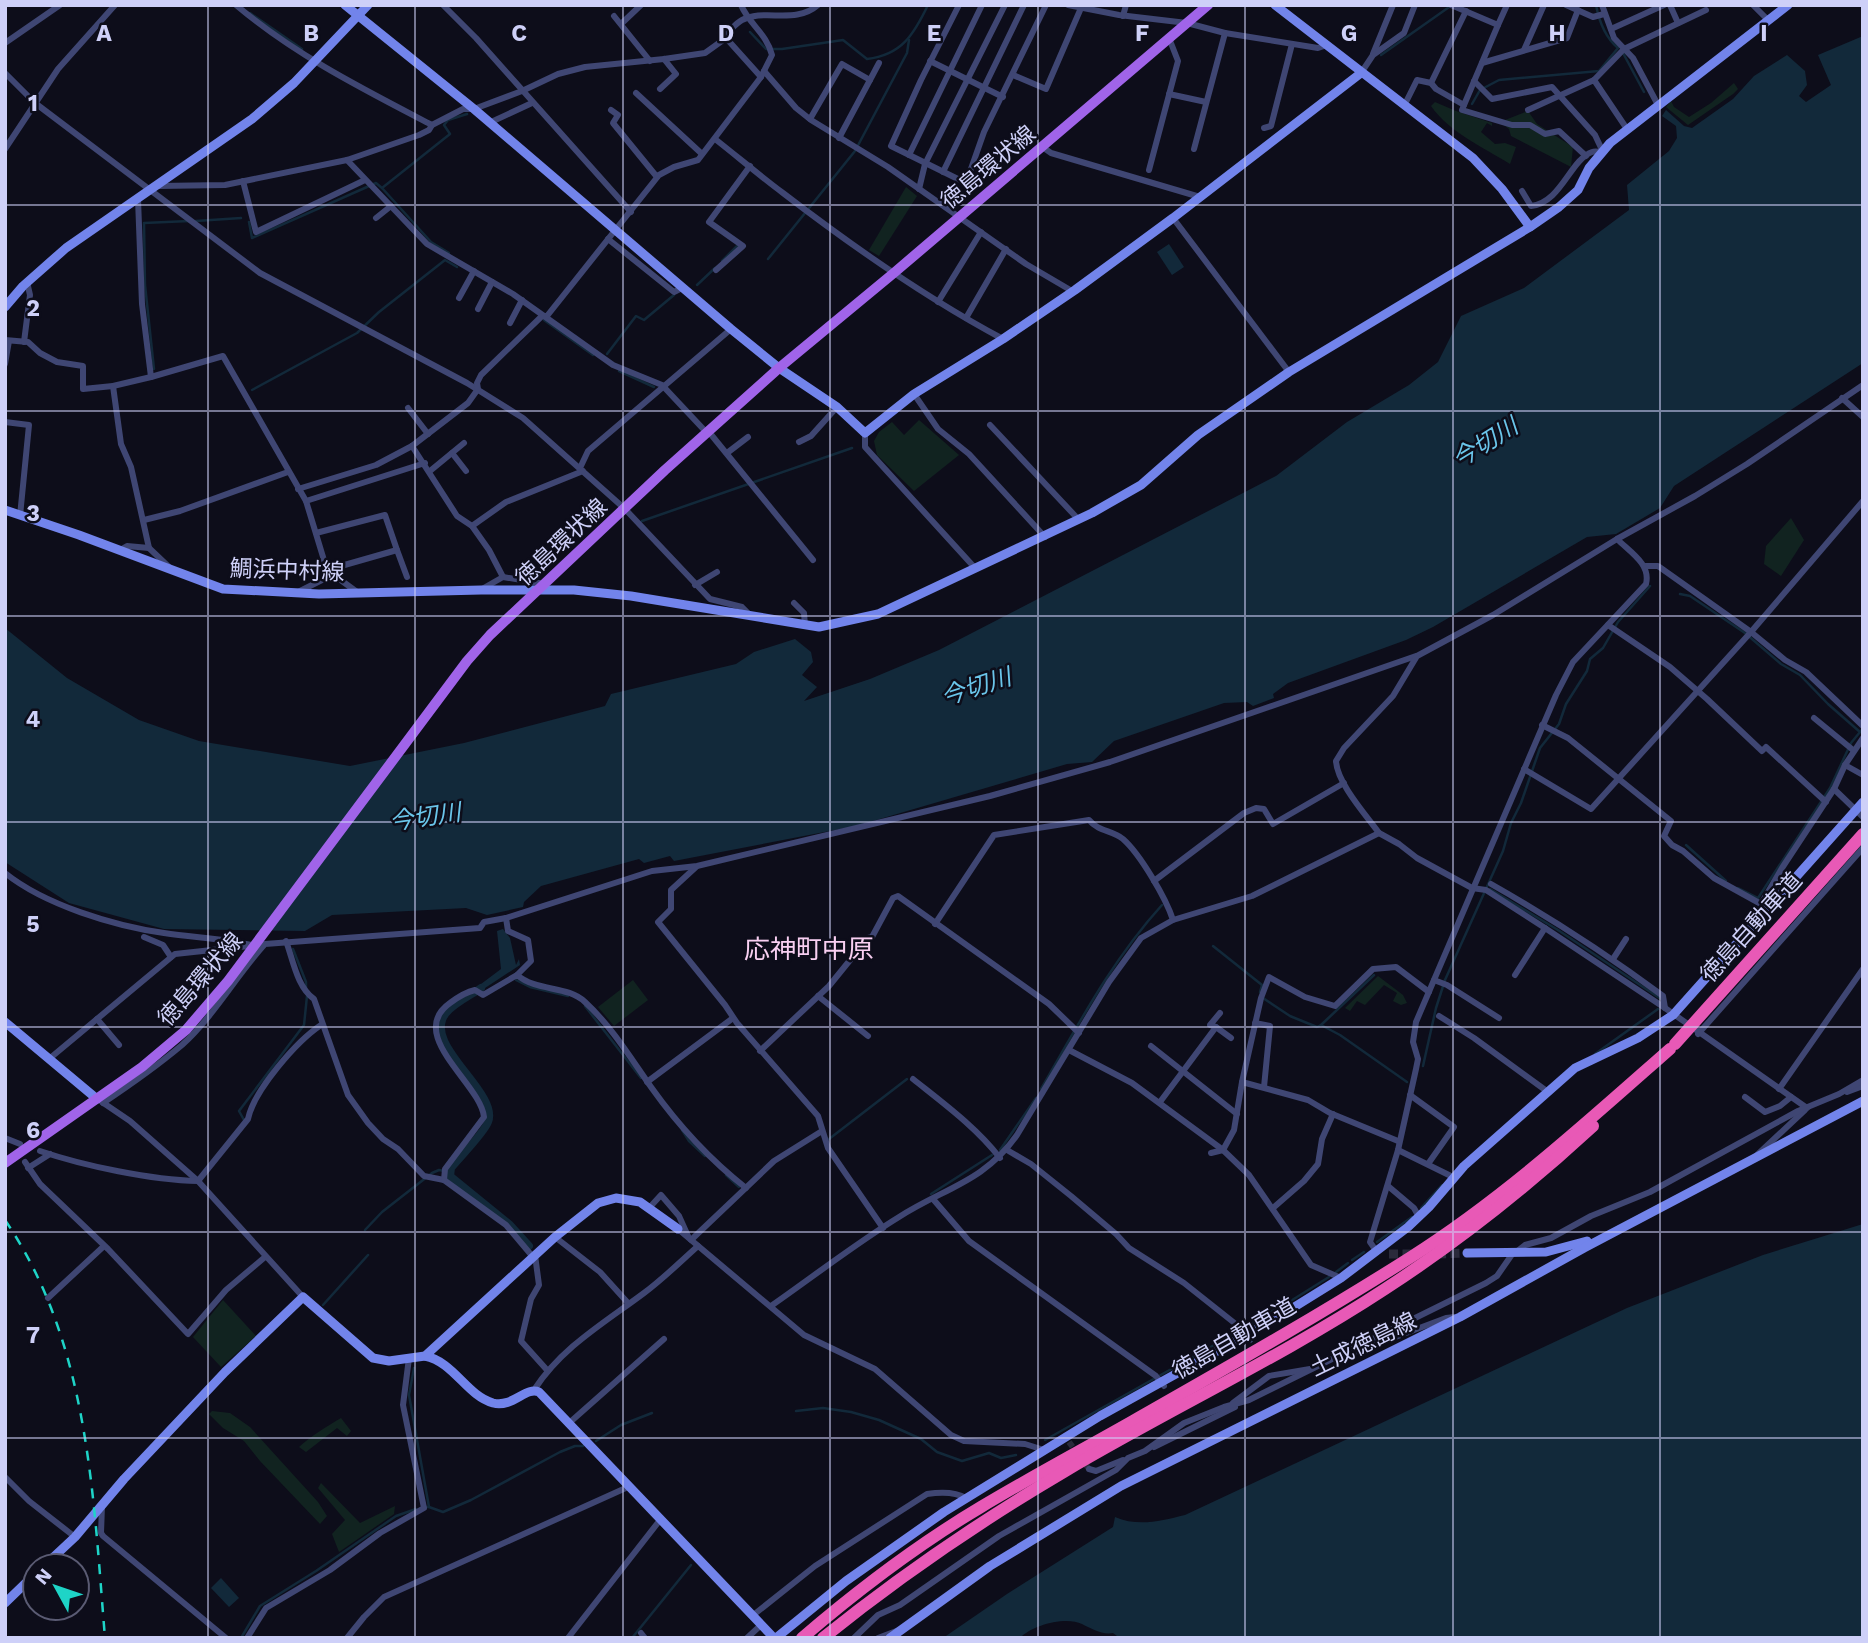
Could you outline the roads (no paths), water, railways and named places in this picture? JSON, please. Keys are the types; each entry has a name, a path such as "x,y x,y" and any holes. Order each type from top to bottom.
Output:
{"highway":[{"name":"徳島自動車道","path":"823,1638 985,1520 1069,1469 1338,1319 1418,1267 1488,1215 1575,1143 1673,1047 1863,834"},
{"name":"徳島自動車道","path":"802,1638 839,1606 920,1546 980,1507 1199,1384 1376,1279 1446,1234 1522,1175 1673,1047"}],"main road":[{"name":"徳島環状線","path":"5,1163 100,1101 186,1030 255,946 428,711 490,635 779,368 1208,5"}],"street":[{"path":"5,43 60,5"},
{"path":"5,149 58,69 115,5"},
{"path":"236,5 300,53 345,80 432,125"},
{"path":"345,5 474,109 731,329 779,368 837,407 865,433 865,447 975,568"},
{"path":"5,307 27,282 66,248 252,119 293,83 368,5"},
{"path":"443,5 631,212"},
{"path":"621,24 641,5"},
{"path":"298,489 376,465 412,446 468,403 478,389 477,383 481,375 542,316 547,316 657,177 674,167 698,160 762,74 772,55 769,44 747,18 741,5"},
{"path":"959,5 891,146 966,183 984,132 1046,5"},
{"path":"909,155 982,5"},
{"path":"919,189 925,164 1004,5"},
{"path":"943,172 1024,5"},
{"path":"1068,5 1123,16 1187,23 1225,33 1292,44 1318,48 1327,45"},
{"path":"1123,16 1126,5"},
{"path":"1275,5 1488,171 1530,227"},
{"path":"865,433 914,394 1003,339 1173,218 1361,73 1373,55 1393,5"},
{"path":"1373,55 1404,33 1415,5"},
{"path":"1451,5 1498,25"},
{"path":"1507,5 1462,110 1512,125 1531,125 1545,134 1559,131 1586,156"},
{"path":"1524,50 1544,5"},
{"path":"1566,5 1593,17 1604,13"},
{"path":"1602,5 1614,38 1633,58 1658,105"},
{"path":"1611,29 1664,5"},
{"path":"1670,5 1678,23"},
{"path":"1752,5 1768,20"},
{"name":"鯛浜中村線","path":"5,510 223,589 320,594 542,587 631,596 819,627 878,614 1045,537 1141,485 1198,435 1289,372 1530,227 1578,190 1589,168 1627,129 1784,6"},
{"path":"154,188 225,185 347,160 429,131 432,125 463,109 474,109 558,74 584,66 650,61 705,52 726,38 725,35 736,24 747,18 794,15 814,7"},
{"path":"1013,75 1046,89 1081,8"},
{"path":"1482,63 1566,38 1578,10"},
{"path":"1528,110 1594,80 1624,49 1706,10"},
{"path":"1431,83 1466,11"},
{"path":"614,16 650,61"},
{"path":"1194,149 1225,33"},
{"path":"726,38 810,119 888,167 1006,250 1072,291"},
{"path":"1149,170 1178,61 1169,38"},
{"path":"1265,128 1271,126 1292,44"},
{"path":"660,89 676,74 664,59"},
{"path":"930,61 1003,97"},
{"path":"839,138 879,63"},
{"path":"810,119 842,64 870,80"},
{"path":"5,73 35,103 154,188 260,272 478,389 523,418 625,509 710,599 742,607 750,615"},
{"path":"1404,106 1417,80 1431,83 1436,89 1464,104"},
{"path":"1594,80 1627,129"},
{"path":"1474,81 1492,99 1552,87 1595,135 1603,152 1591,152 1581,160 1561,187 1539,205 1531,206 1522,191"},
{"path":"636,93 702,155"},
{"path":"1168,94 1206,102"},
{"path":"489,123 532,103"},
{"path":"611,110 618,115 613,123 657,177"},
{"path":"715,139 782,193 895,272 939,302 1003,339"},
{"path":"1041,146 1051,153 1200,197"},
{"path":"347,160 427,244 547,316 613,365 663,386 727,453 813,560"},
{"path":"716,270 743,246 709,222 750,166"},
{"path":"243,181 256,232 365,180"},
{"path":"138,199 142,304 151,377"},
{"path":"376,218 391,206"},
{"path":"1173,218 1289,372"},
{"path":"939,302 981,232"},
{"path":"608,239 674,292 682,288"},
{"path":"965,318 1006,250"},
{"path":"459,298 474,271"},
{"path":"24,342 30,295 27,282"},
{"path":"478,309 492,282"},
{"path":"510,323 522,300"},
{"path":"472,526 506,502 582,470 588,451 731,329"},
{"path":"5,364 7,341 24,342 57,362 83,366 83,389 113,386 223,356 306,501 327,570 326,578 299,592"},
{"path":"100,1101 183,1044 265,944 480,928 484,922 506,918 652,871 697,866 990,796 1110,762 1417,656 1493,615 1617,539 1696,496 1748,464 1863,385"},
{"path":"113,386 121,443 131,467 149,548 172,570"},
{"path":"914,394 938,429 969,454 1045,537"},
{"path":"1842,398 1863,417"},
{"path":"799,442 811,436 837,407"},
{"path":"408,408 428,434"},
{"path":"5,422 29,425 20,516"},
{"path":"990,425 1079,520"},
{"path":"727,453 748,437"},
{"path":"430,471 464,443"},
{"path":"412,446 457,516 472,526 489,550 503,577"},
{"path":"453,453 466,471"},
{"path":"306,501 425,463"},
{"path":"144,520 180,511 288,472"},
{"path":"1528,772 1591,809 1749,634 1863,501"},
{"path":"316,533 385,515 407,577"},
{"path":"1389,1254 1377,1252 1370,1242 1398,1150 1418,1059 1413,1042 1416,1022 1425,1009 1429,992 1472,888 1528,772 1549,708 1573,662 1612,627 1646,584 1645,566 1617,539"},
{"path":"120,550 127,546 149,548"},
{"path":"327,570 397,550"},
{"path":"1645,566 1658,566 1805,672 1863,726"},
{"path":"327,570 357,592"},
{"path":"695,585 717,572"},
{"path":"481,590 503,577 542,587"},
{"path":"794,603 804,613 805,625"},
{"path":"1612,627 1670,667 1762,751 1766,747 1824,800"},
{"path":"1417,656 1392,696 1338,757 1336,767 1344,783 1379,833 1417,858 1472,888 1486,890 1665,1008 1698,1034 1807,1108"},
{"path":"1814,718 1850,748"},
{"path":"1542,725 1568,738 1671,821 1664,836 1672,845 1684,851 1714,878 1765,906"},
{"path":"1765,906 1824,800 1834,789 1850,748 1863,738"},
{"path":"1845,765 1863,775"},
{"path":"1154,881 1244,813 1256,808 1264,809 1273,824 1344,783"},
{"path":"534,1390 775,1638 890,1548 966,1498 1044,1450 1067,1440 1159,1381 1248,1337 1341,1278 1419,1217 1464,1166 1545,1089 1575,1068 1638,1038 1673,1015 1765,906 1861,809 1834,789"},
{"path":"935,923 994,835 1089,820 1100,831 1123,839 1154,881 1173,920"},
{"path":"771,1306 883,1228 968,1181 1000,1157 1069,1050 1077,1030 1136,944 1148,934 1173,920 1252,895 1379,833"},
{"path":"1698,1034 1863,848"},
{"path":"697,866 671,891 671,909 658,922 733,1018 818,1116 833,1156 883,1228"},
{"path":"5,873 38,895 137,929 233,940 255,946"},
{"path":"1491,884 1613,959 1663,996 1665,1008"},
{"path":"761,1051 818,996 868,938 872,937 895,896 901,897 1049,1004 1077,1030"},
{"path":"286,941 306,994 314,999 348,1095 383,1139 398,1149 426,1177 444,1174 484,1117 483,1107 440,1045 436,1027 441,1011 448,1004 467,991 477,991 483,995 517,975 531,961 528,940 508,931 506,918"},
{"path":"1515,975 1545,928"},
{"path":"144,937 163,945 171,957"},
{"path":"1613,959 1626,939"},
{"path":"49,1059 175,954 255,946"},
{"path":"1211,1153 1223,1150 1234,1130 1255,1023 1269,977 1305,997 1335,1006 1375,968 1396,967 1429,992"},
{"path":"1779,1089 1863,969"},
{"path":"517,975 525,982 576,995 584,1001 614,1032 647,1082 698,1146 746,1188"},
{"path":"1434,980 1447,985 1499,1018"},
{"path":"818,996 867,1036"},
{"path":"1220,1013 1210,1025 1231,1038"},
{"path":"1439,1016 1545,1089"},
{"path":"647,1082 733,1018"},
{"path":"97,1019 119,1045"},
{"path":"5,1022 100,1101 130,1121 198,1181 303,1297 373,1359 389,1361 425,1356 444,1364 481,1398 490,1402 507,1404 534,1390 547,1370 580,1338 644,1293 698,1246"},
{"path":"1255,1023 1270,1026 1264,1087"},
{"path":"198,1181 248,1119 251,1107 262,1089 299,1042 321,1024"},
{"path":"1160,1102 1216,1027"},
{"path":"1151,1046 1237,1114"},
{"path":"1069,1050 1132,1083 1223,1150 1249,1175 1311,1265 1341,1278"},
{"path":"913,1079 964,1121 1000,1157"},
{"path":"1839,1094 1863,1080"},
{"path":"1242,1082 1308,1100 1333,1114 1398,1141"},
{"path":"1089,1469 1096,1471 1164,1443 1314,1369 1486,1283 1497,1276 1525,1245 1551,1238 1591,1216 1650,1192 1798,1111 1863,1086"},
{"path":"1410,1096 1454,1127 1428,1164"},
{"path":"1745,1097 1765,1112 1780,1106 1791,1097"},
{"name":"土成徳島線","path":"890,1638 990,1566 1121,1486 1460,1317 1863,1101"},
{"path":"1755,1158 1807,1108"},
{"path":"1273,1208 1304,1181 1318,1164 1322,1139 1333,1114"},
{"path":"690,1239 774,1161 822,1131"},
{"path":"6,1138 17,1146"},
{"path":"1007,1150 1031,1164 1116,1234 1129,1248 1184,1283 1248,1337"},
{"path":"1398,1150 1455,1178"},
{"path":"40,1151 126,1171 198,1181"},
{"path":"50,1154 26,1165 40,1184 188,1334 226,1290 265,1256"},
{"path":"444,1174 506,1226 534,1256 538,1285 531,1298 521,1340 547,1370"},
{"path":"1388,1186 1414,1208 1419,1217"},
{"path":"650,1207 661,1195 679,1216 690,1239"},
{"path":"425,1356 589,1209 607,1199 624,1198 650,1207 804,1335 872,1367 951,1435 964,1441 1025,1444 1044,1450"},
{"path":"933,1199 969,1241 1159,1381"},
{"path":"555,1237 600,1272 628,1303"},
{"path":"1466,1253 1556,1251 1603,1238"},
{"path":"48,1298 104,1246"},
{"path":"59,1552 225,1372 303,1297"},
{"path":"1230,1406 1269,1376 1314,1369 1420,1327 1446,1318 1460,1317"},
{"path":"568,1424 664,1339"},
{"path":"247,1638 266,1608 330,1570 380,1533 424,1508 403,1405 409,1358"},
{"path":"1145,1451 1183,1421 1249,1400"},
{"path":"854,1638 878,1615 900,1605 999,1536 1116,1470 1128,1458"},
{"path":"5,1477 29,1501 75,1537"},
{"path":"347,1638 384,1597 628,1487"},
{"path":"752,1616 815,1566 927,1494 941,1492 960,1494 966,1498"},
{"path":"102,1506 103,1536 226,1638"},
{"path":"568,1638 660,1520"},
{"path":"5,1603 21,1588"},
{"path":"747,1638 761,1625"},
{"path":"878,1638 891,1631 900,1630"}],"water":[{"name":"今切川","path":"1863,36 1863,363 1674,486 1660,508 1616,534 1587,537 1406,640 1288,683 1273,694 1274,698 1253,706 1247,702 1224,703 1114,741 1092,762 1067,764 856,826 674,861 670,856 644,863 639,859 541,886 524,902 523,907 487,915 466,908 332,915 305,931 164,929 69,903 5,862 5,628 67,678 139,720 199,741 350,766 464,743 605,706 611,694 736,664 754,652 795,639 811,652 813,662 802,675 817,687 804,701 870,679 939,650 1276,476 1347,422 1409,385 1438,362 1461,316 1524,288 1629,210 1627,185 1669,151 1677,138 1676,126 1662,116 1666,110 1684,126 1692,128 1733,99 1754,76 1787,55 1805,71 1807,85 1799,96 1806,102 1831,85 1818,55"},
{"path":"1169,244 1184,267 1172,275 1157,252"},
{"path":"503,929 510,938 516,965 519,959 520,965 482,990 477,987 501,969 497,931"},
{"path":"1863,1224 1863,1638 1114,1638 1117,1636 1113,1633 1093,1630 1075,1622 1059,1621 1032,1629 1020,1638 943,1638 1113,1527 1115,1517 1141,1522 1185,1515 1627,1308 1763,1255"},
{"path":"221,1578 239,1598 229,1607 211,1588"}],"waterway":[{"path":"750,32 766,49 843,40 867,59 879,57 898,48 912,34 928,5"},
{"path":"1381,55 1452,5"},
{"path":"1472,104 1480,90 1499,80 1599,71 1618,48 1604,29 1596,5"},
{"path":"250,13 302,49"},
{"path":"768,259 855,151 907,53 909,40"},
{"path":"1623,53 1644,92"},
{"path":"249,222 252,238 376,183 382,188 450,134 444,125 448,120 467,114"},
{"path":"382,188 431,242 449,253"},
{"path":"196,221 241,218"},
{"path":"154,369 145,285 144,223 189,221"},
{"path":"722,261 739,244"},
{"path":"252,390 357,333 379,312 445,260 457,267"},
{"path":"697,285 715,268"},
{"path":"607,354 636,316 644,320 674,295"},
{"path":"544,320 593,355"},
{"path":"619,371 654,387"},
{"path":"642,521 852,448"},
{"path":"1423,1066 1445,980 1503,851 1540,748 1559,724 1566,704 1587,671 1590,659 1603,648 1618,622 1650,586"},
{"path":"1680,594 1690,596 1745,633 1781,664 1800,675 1860,732 1863,729"},
{"path":"1738,888 1758,898 1830,788 1851,743 1860,732"},
{"path":"1686,845 1726,881"},
{"path":"1490,889 1558,930 1661,999"},
{"path":"1041,1089 1111,971 1162,905"},
{"path":"1213,946 1262,985 1260,992"},
{"path":"293,949 306,982 306,989"},
{"path":"1321,1025 1374,975"},
{"path":"516,980 530,987 568,996"},
{"path":"481,988 449,1009 441,1025 443,1039 489,1110 486,1127 451,1168 450,1176 509,1224 529,1246"},
{"path":"244,1120 239,1111 304,1025 307,996"},
{"path":"1263,998 1290,1016 1317,1027 1321,1025 1340,1035 1407,1082"},
{"path":"585,1006 641,1078"},
{"path":"1595,1054 1658,1009"},
{"path":"829,1139 907,1079"},
{"path":"1000,1150 1036,1098"},
{"path":"682,1130 705,1156"},
{"path":"931,1194 992,1155"},
{"path":"365,1230 382,1212 432,1173 439,1170 450,1172"},
{"path":"726,1175 739,1187"},
{"path":"1421,1208 1442,1185"},
{"path":"1377,1242 1412,1217"},
{"path":"1352,1260 1364,1252"},
{"path":"323,1305 368,1255"},
{"path":"1336,1272 1348,1263"},
{"path":"1289,1302 1329,1277"},
{"path":"1271,1312 1283,1305"},
{"path":"1246,1327 1262,1317"},
{"path":"1045,1440 1239,1331"},
{"path":"414,1368 409,1395 429,1507 426,1507"},
{"path":"796,1411 823,1408 879,1420 921,1439 937,1452 962,1461 989,1453 1001,1458 1016,1455"},
{"path":"596,1441 621,1425 652,1413"},
{"path":"429,1507 443,1512 560,1452 583,1446"},
{"path":"241,1638 260,1606 396,1516 416,1509"},
{"path":"632,1638 691,1565"}],"tunnel":[{"path":"1437,1254 1467,1253"},
{"path":"1389,1254 1416,1254"},
{"path":"1069,1442 1089,1469"}],"railway":[{"path":"5,1220 33,1267 54,1317 70,1368 90,1475 105,1638"}],"district":[{"name":"応神町中原","path":"809,949"}]}
